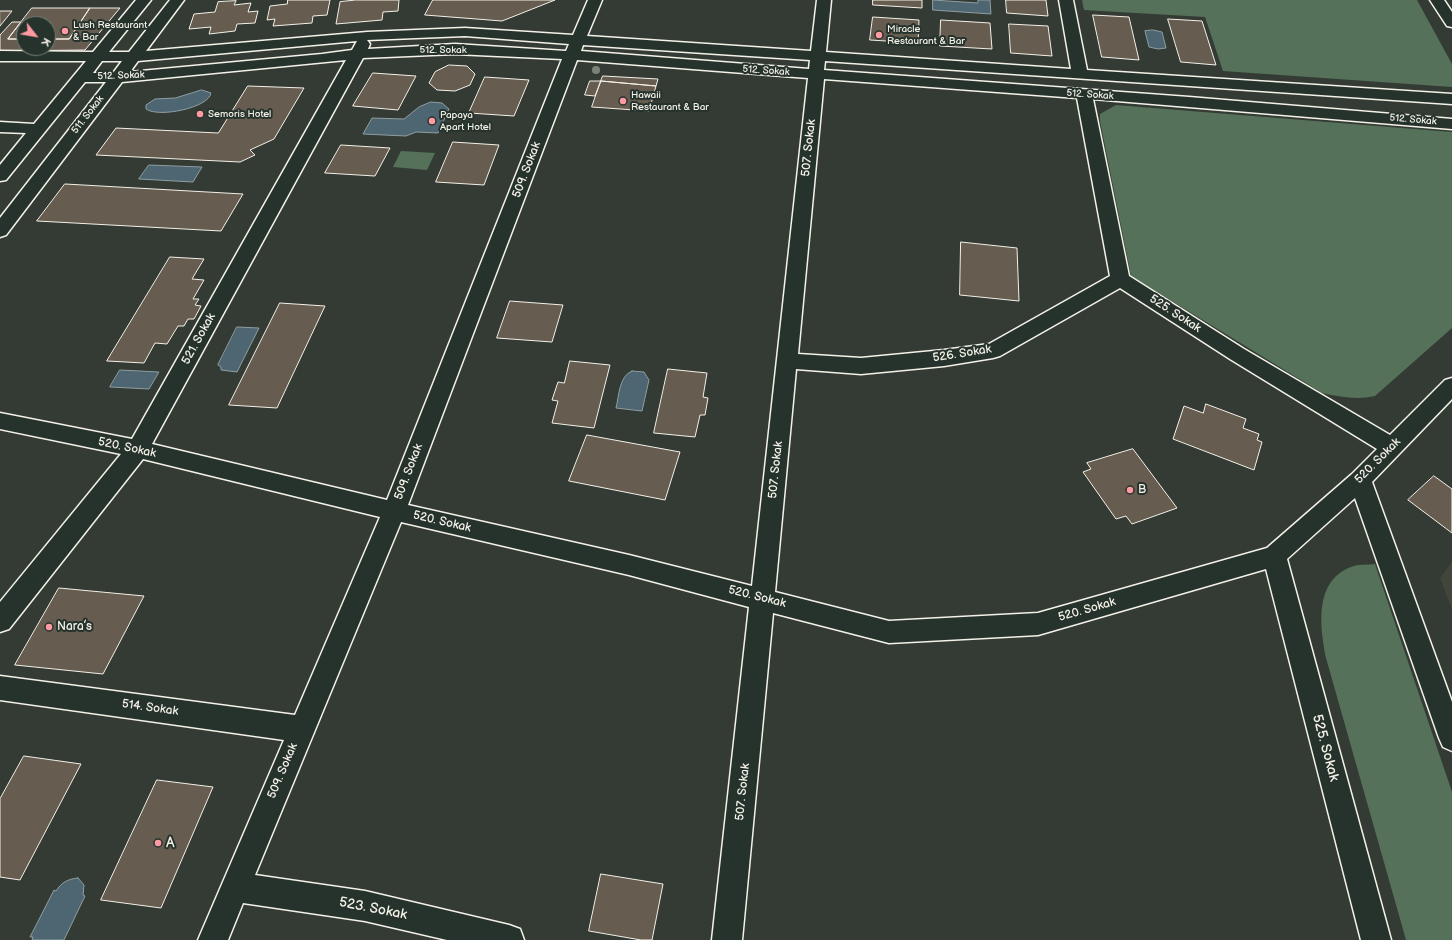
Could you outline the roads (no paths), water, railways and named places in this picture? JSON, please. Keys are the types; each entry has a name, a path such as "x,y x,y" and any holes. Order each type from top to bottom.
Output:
{"street":[{"path":"0,176 144,0"},
{"name":"511. Sokak","path":"0,230 176,0"},
{"name":"509. Sokak","path":"213,940 234,887 394,511 594,0"},
{"name":"507. Sokak","path":"727,940 824,0"},
{"path":"1066,0 1080,74"},
{"path":"1437,0 1452,23"},
{"name":"512. Sokak","path":"0,56 133,57 367,36 464,32 575,48 817,65 1080,74 1452,99"},
{"name":"521. Sokak","path":"0,621 138,449 367,36"},
{"name":"512. Sokak","path":"81,77 117,78 292,62 357,54 455,49 575,48"},
{"name":"512. Sokak","path":"817,65 1084,94 1452,124"},
{"path":"1084,94 1120,279"},
{"path":"0,127 39,129"},
{"name":"526. Sokak","path":"787,361 861,366 944,358 993,351 1120,279"},
{"name":"525. Sokak","path":"1120,279 1237,354 1392,447"},
{"name":"520. Sokak","path":"0,422 138,449 394,511 629,564 889,632 1038,624 1274,556 1360,480 1452,386"},
{"path":"1360,480 1452,738"},
{"name":"525. Sokak","path":"1274,556 1376,940"},
{"name":"514. Sokak","path":"0,688 301,729"},
{"name":"523. Sokak","path":"234,887 364,906 509,940"}],"water":[{"path":"933,0 978,3 978,0 990,0 991,14 933,10"},
{"path":"1153,30 1162,32 1166,48 1158,49 1149,47 1145,31"},
{"path":"202,90 211,93 202,103 193,107 171,112 152,112 146,109 146,105 155,99 175,98"},
{"path":"431,102 442,103 449,109 438,133 416,132 406,136 363,134 372,118 404,119 419,107"},
{"path":"149,165 202,167 193,182 139,179"},
{"path":"237,327 259,328 237,372 221,370 221,367 218,365"},
{"path":"120,370 159,372 149,389 110,387"},
{"path":"632,371 644,372 649,380 642,411 616,408 624,377"},
{"path":"78,878 84,885 83,895 85,896 64,940 32,940 33,937 30,937 54,890 56,891 68,880"}],"place":[{"name":"Lush Restaurant & Bar","path":"65,31"},
{"name":"Miracle Restaurant & Bar","path":"879,35"},
{"name":"Hawaii Restaurant & Bar","path":"623,101"},
{"name":"Semoris Hotel","path":"200,114"},
{"name":"Papaya Apart Hotel","path":"432,121"},
{"name":"B","path":"1130,490"},
{"name":"Nara’s","path":"49,627"},
{"name":"A","path":"158,843"}]}
